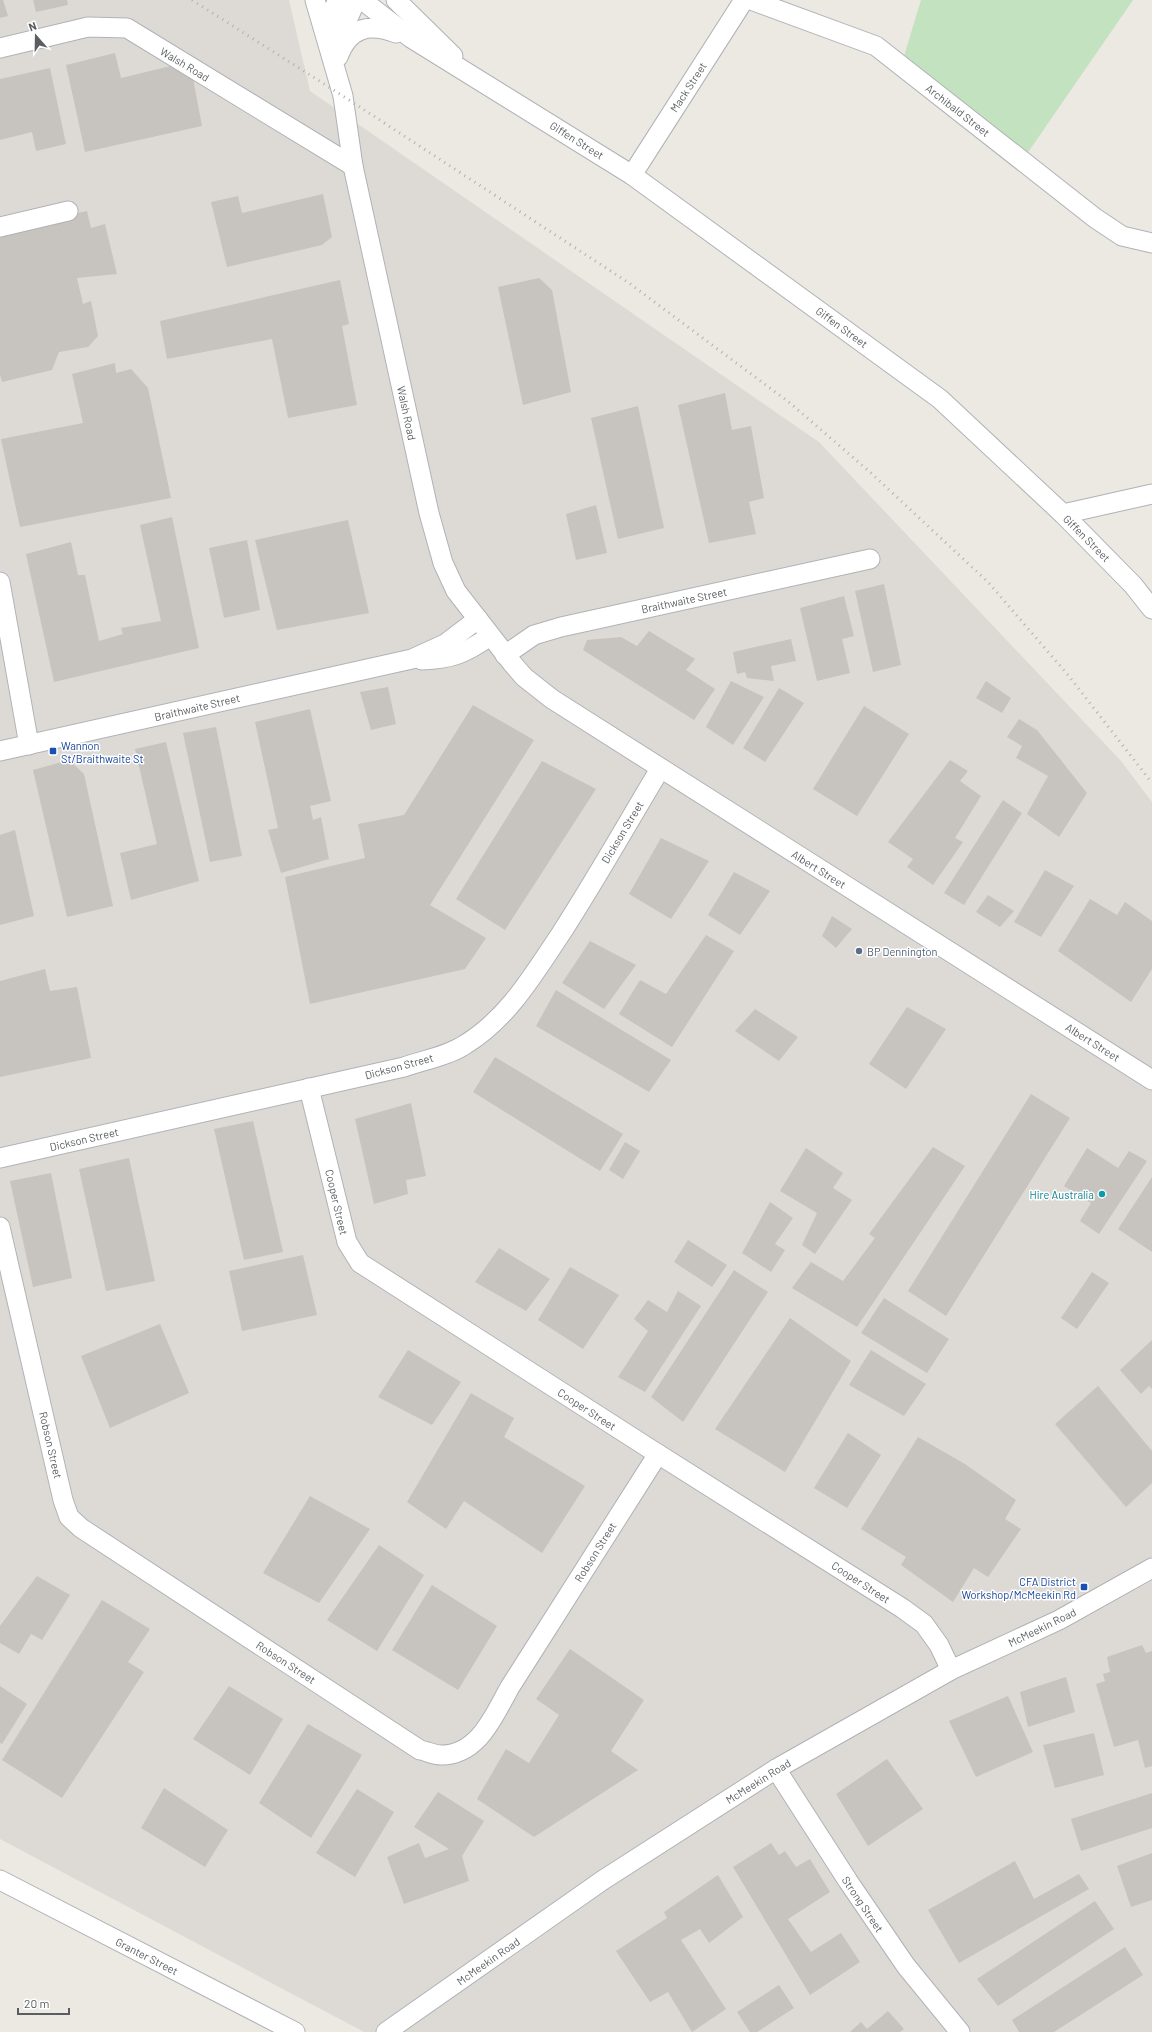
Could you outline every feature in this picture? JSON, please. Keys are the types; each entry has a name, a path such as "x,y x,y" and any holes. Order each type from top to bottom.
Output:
{"street":[{"name":"Walsh Road","path":"315,0 326,36 337,64 353,166 429,512 443,563 456,591 497,645"},
{"path":"326,36 328,20 338,0"},
{"name":"Walsh Road","path":"337,64 340,37 356,0"},
{"name":"Giffen Street","path":"362,0 411,38 632,175 940,399 1063,514 1133,585 1152,609"},
{"name":"Giffen Street","path":"396,0 453,55 495,89"},
{"name":"Mack Street","path":"632,175 744,0"},
{"name":"Archibald Street","path":"751,0 876,46 1095,218 1122,236 1152,243"},
{"name":"Walsh Road","path":"0,48 88,27 127,28 353,166"},
{"path":"337,64 342,46 350,37 363,29 380,27 411,38"},
{"path":"0,227 68,211"},
{"path":"1063,514 1152,494"},
{"name":"Braithwaite Street","path":"393,663 454,657 471,649 497,645 561,627 870,559"},
{"path":"0,582 29,745"},
{"name":"Braithwaite Street","path":"0,751 393,663 424,654 446,644 478,619"},
{"name":"Albert Street","path":"497,645 524,676 552,699 1152,1080"},
{"name":"Dickson Street","path":"0,1158 404,1067 465,1045 489,1027 521,994 573,915 660,769"},
{"name":"Cooper Street","path":"309,1088 347,1242 360,1263 924,1624 939,1645 951,1670"},
{"name":"Robson Street","path":"0,1227 63,1500 69,1517 81,1528 420,1750 439,1755 459,1753 477,1740 488,1727 510,1687 658,1454"},
{"name":"McMeekin Road","path":"386,2032 603,1880 776,1769 951,1670 1059,1620 1152,1568"},
{"name":"Strong Street","path":"776,1769 848,1881 906,1966 960,2032"},
{"name":"Granter Street","path":"0,1880 295,2032"}],"shaded area":[{"path":"0,0 289,0 310,91 819,442 1121,761 1152,802 1152,2032 364,2032 0,1839"}],"green space":[{"path":"921,0 1133,0 1022,161 901,66"}],"building":[{"path":"0,0 3,0 8,16 0,18"},
{"path":"33,0 67,0 68,5 36,12"},
{"path":"115,53 121,78 175,65 192,73 202,126 85,152 66,65"},
{"path":"50,68 66,144 36,151 32,132 0,140 0,79"},
{"path":"323,194 332,237 322,245 227,267 211,202 238,196 242,213"},
{"path":"87,211 91,228 105,224 117,274 77,278 83,304 91,301 98,336 88,347 59,352 52,370 2,382 0,375 0,231"},
{"path":"539,278 552,290 571,392 523,405 498,287"},
{"path":"340,280 349,324 342,326 357,405 288,418 272,339 167,359 160,321"},
{"path":"115,363 116,373 131,369 148,388 171,498 20,527 1,439 83,423 72,374"},
{"path":"725,393 732,430 751,426 764,498 749,502 756,534 709,543 678,405"},
{"path":"638,406 664,528 618,539 591,418"},
{"path":"596,505 607,553 576,560 566,514"},
{"path":"172,517 199,648 54,682 26,554 71,542 78,575 85,575 99,641 123,634 121,628 161,621 140,525"},
{"path":"348,520 369,613 277,630 255,540"},
{"path":"247,540 260,610 224,618 209,548"},
{"path":"884,584 901,665 873,672 855,591"},
{"path":"844,596 854,636 842,639 850,673 817,681 800,608"},
{"path":"649,631 695,659 686,670 715,689 694,720 583,650 587,640 621,637 637,646"},
{"path":"791,639 796,661 771,666 774,681 747,678 745,672 737,674 733,652"},
{"path":"731,681 764,697 733,745 706,727"},
{"path":"986,681 1011,698 1002,713 976,698"},
{"path":"388,687 396,724 371,730 360,692"},
{"path":"779,688 804,703 765,762 743,748"},
{"path":"473,705 534,740 430,905 486,938 465,969 310,1004 285,877 365,858 358,824 404,815"},
{"path":"864,706 909,734 857,816 813,789"},
{"path":"310,709 331,801 310,806 313,820 321,817 329,859 281,873 268,830 278,828 255,722"},
{"path":"1019,719 1037,730 1087,793 1059,837 1027,814 1048,776 1016,758 1022,746 1007,737"},
{"path":"216,727 242,856 210,862 183,733"},
{"path":"166,742 199,881 131,900 120,853 157,844 135,749"},
{"path":"69,760 84,774 113,906 67,917 33,770"},
{"path":"950,760 968,771 960,781 981,796 955,838 963,842 933,885 907,867 913,859 888,842"},
{"path":"542,761 596,789 505,930 456,899"},
{"path":"1003,800 1022,813 964,905 944,893"},
{"path":"15,830 34,916 0,925 0,835"},
{"path":"661,838 709,861 671,919 629,894"},
{"path":"1045,870 1074,886 1041,937 1014,922"},
{"path":"734,872 770,891 740,935 708,915"},
{"path":"988,895 1014,911 1000,927 976,912"},
{"path":"1090,899 1117,915 1125,902 1152,921 1152,969 1131,1002 1058,951"},
{"path":"832,916 852,929 836,948 822,936"},
{"path":"706,935 734,951 672,1047 619,1014 640,980 666,994"},
{"path":"590,941 636,965 604,1009 562,983"},
{"path":"45,969 50,991 77,987 91,1058 0,1077 0,981"},
{"path":"556,990 671,1060 649,1092 536,1026"},
{"path":"907,1007 946,1029 906,1089 869,1064"},
{"path":"755,1009 798,1037 779,1061 735,1031"},
{"path":"495,1057 623,1134 600,1171 473,1092"},
{"path":"1031,1094 1070,1118 946,1316 908,1291"},
{"path":"411,1103 426,1176 406,1180 408,1194 374,1204 355,1119"},
{"path":"253,1121 283,1252 244,1260 214,1129"},
{"path":"625,1142 640,1151 623,1179 609,1170"},
{"path":"933,1147 965,1166 857,1327 792,1288 811,1262 843,1281 875,1238 869,1234"},
{"path":"806,1148 843,1173 833,1188 852,1200 815,1254 802,1245 817,1213 780,1191"},
{"name":"Hire Australia","path":"1087,1148 1118,1168 1129,1151 1147,1161 1099,1234 1080,1221 1091,1203 1064,1186"},
{"path":"129,1158 155,1281 106,1291 79,1169"},
{"path":"51,1173 72,1278 33,1287 10,1181"},
{"path":"1152,1177 1152,1252 1118,1229"},
{"path":"770,1202 793,1218 775,1244 785,1250 771,1272 742,1253"},
{"path":"688,1240 727,1265 712,1287 674,1262"},
{"path":"499,1248 550,1279 526,1311 475,1282"},
{"path":"303,1255 317,1315 242,1331 229,1271"},
{"path":"570,1267 619,1295 583,1349 538,1320"},
{"path":"734,1270 768,1292 683,1422 651,1397"},
{"path":"1092,1272 1109,1283 1077,1329 1061,1318"},
{"path":"678,1291 701,1306 645,1392 618,1377 648,1331 634,1319 648,1300 667,1312"},
{"path":"884,1298 949,1339 927,1373 861,1333"},
{"path":"790,1318 851,1361 785,1472 715,1429"},
{"path":"160,1324 189,1393 110,1428 81,1356"},
{"path":"1152,1340 1152,1389 1149,1386 1141,1394 1120,1370"},
{"path":"408,1350 461,1382 432,1425 378,1397"},
{"path":"871,1350 926,1384 904,1416 849,1385"},
{"path":"1098,1386 1152,1451 1152,1483 1126,1507 1055,1424"},
{"path":"471,1393 514,1418 504,1437 585,1486 542,1553 464,1501 446,1529 407,1502"},
{"path":"848,1433 881,1455 847,1508 814,1488"},
{"path":"918,1437 965,1464 1016,1500 1005,1519 1021,1529 988,1577 974,1568 953,1602 901,1565 906,1557 861,1529"},
{"path":"310,1496 370,1529 319,1603 263,1573"},
{"path":"379,1545 424,1575 377,1651 327,1620"},
{"path":"37,1576 70,1595 42,1640 31,1634 19,1654 0,1643 0,1626"},
{"path":"432,1585 497,1626 458,1690 392,1650"},
{"path":"102,1600 150,1629 128,1662 144,1672 62,1798 2,1760"},
{"path":"1142,1645 1146,1653 1152,1651 1152,1766 1145,1768 1138,1740 1114,1747 1096,1684 1105,1681 1103,1674 1110,1672 1107,1657"},
{"path":"570,1649 644,1700 611,1751 638,1770 534,1837 477,1799 506,1749 529,1763 559,1715 536,1699"},
{"path":"1066,1677 1075,1712 1028,1727 1020,1692"},
{"path":"0,1686 27,1704 2,1744 0,1743"},
{"path":"229,1686 283,1719 250,1775 193,1739"},
{"path":"1008,1696 1033,1752 976,1777 949,1721"},
{"path":"308,1724 362,1755 311,1838 259,1803"},
{"path":"1094,1733 1104,1775 1055,1788 1043,1745"},
{"path":"887,1759 923,1809 868,1846 836,1794"},
{"path":"164,1788 228,1830 205,1867 141,1828"},
{"path":"357,1789 394,1812 355,1877 316,1853"},
{"path":"438,1792 484,1821 462,1856 469,1881 404,1904 387,1857 419,1843 425,1858 449,1849 414,1827"},
{"path":"1152,1793 1152,1828 1081,1851 1071,1819"},
{"path":"771,1843 779,1855 785,1851 796,1867 810,1859 830,1892 788,1919 811,1952 841,1933 860,1962 810,1995 733,1867"},
{"path":"1152,1853 1152,1900 1131,1907 1117,1866"},
{"path":"1015,1861 1034,1899 1079,1874 1089,1889 959,1963 928,1910"},
{"path":"718,1875 743,1917 709,1943 700,1929 681,1940 726,2009 692,2032 668,1992 650,2002 616,1951 667,1918 664,1912"},
{"path":"1095,1901 1114,1929 998,2006 977,1979"},
{"path":"1125,1947 1143,1975 1054,2032 1019,2032 1012,2020"},
{"path":"779,1985 794,2008 757,2032 750,2032 737,2012"},
{"path":"888,2011 904,2029 900,2032 850,2032 861,2022 867,2029"}],"railway":[{"path":"192,0 343,96 629,283 790,403 871,473 988,582 1068,675 1152,783"}],"place":[{"name":"Wannon St/Braithwaite St","path":"53,751"},
{"name":"BP Dennington","path":"859,951"},
{"name":"Hire Australia","path":"1102,1194"},
{"name":"CFA District Workshop/McMeekin Rd","path":"1084,1587"}]}
